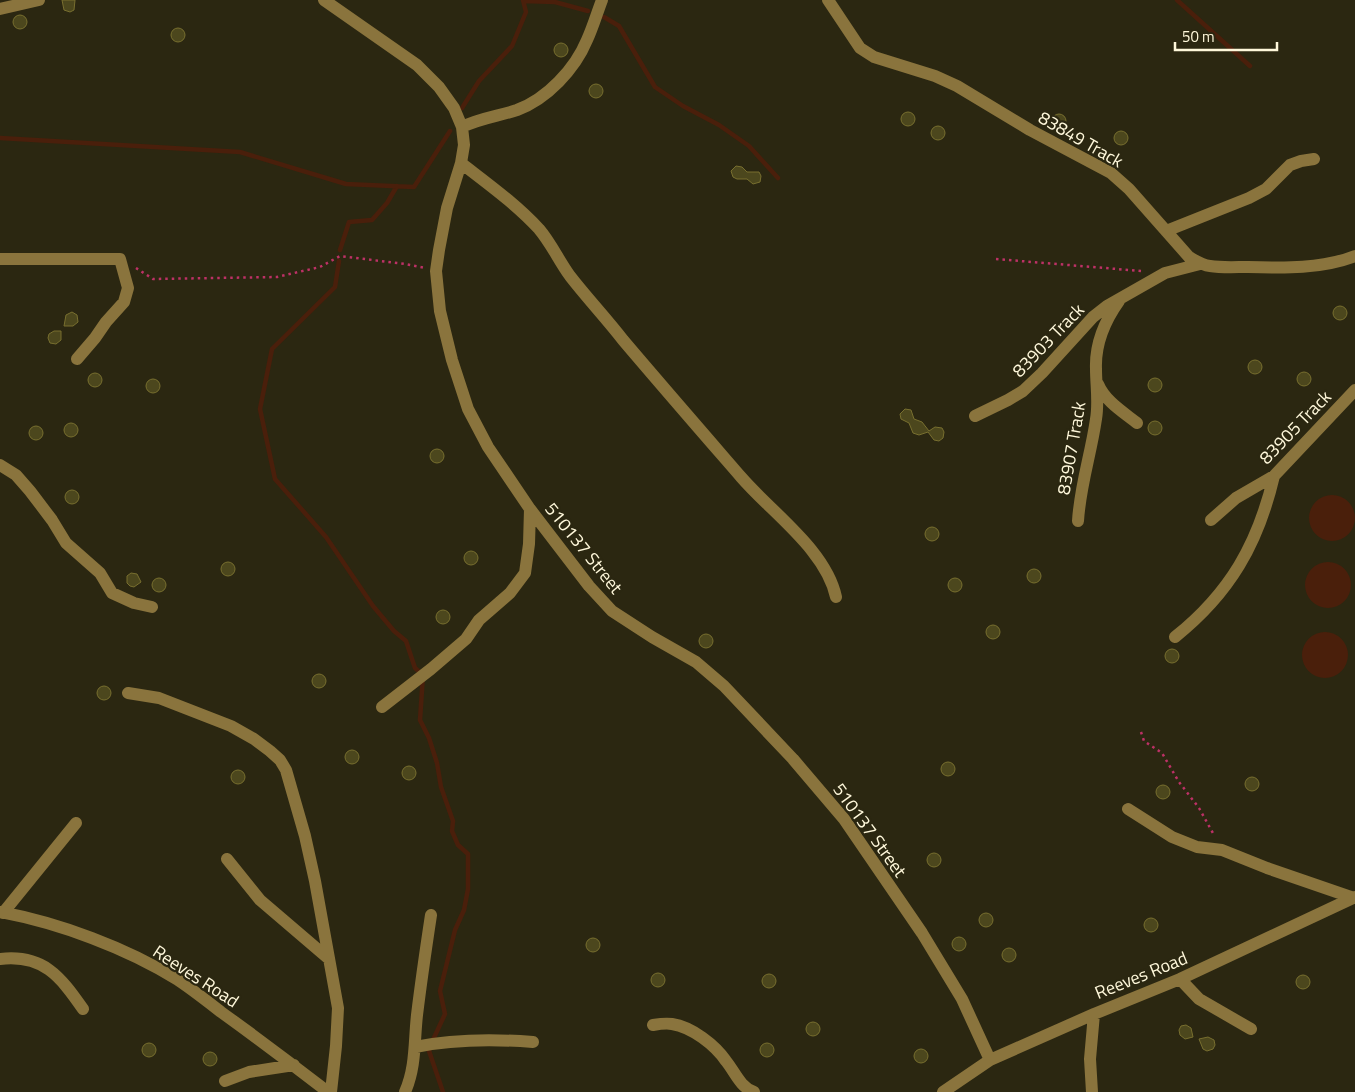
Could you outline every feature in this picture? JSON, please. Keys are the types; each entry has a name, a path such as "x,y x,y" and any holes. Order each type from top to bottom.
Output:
{"street":[{"path":"0,9 39,0"},
{"name":"510137 Street","path":"324,0 417,66 439,87 454,108 462,127 464,145 461,163 448,208 436,271 440,310 452,360 468,409 488,447 530,509 589,586 612,610 652,637 696,662 724,686 793,759 844,818 922,932 962,999 990,1060"},
{"path":"462,127 475,120 516,110 531,104 549,90 564,75 584,47 602,0"},
{"name":"83849 Track","path":"828,0 860,48 874,57 935,76 957,86 1030,130 1111,173 1129,189 1189,257 1200,264"},
{"path":"1166,231 1249,198 1266,189 1290,165 1314,159"},
{"path":"461,163 516,206 540,230 570,275 638,358 742,479 793,529 825,569 834,587 836,597"},
{"path":"1200,264 1240,267 1305,266 1336,263 1355,256"},
{"path":"0,260 120,259 128,288 124,302 77,359"},
{"name":"83903 Track","path":"975,416 1023,391 1093,317 1165,273 1200,264"},
{"name":"83907 Track","path":"1078,522 1079,500 1097,417 1096,368 1100,336 1108,317 1120,299"},
{"name":"83907 Track","path":"1096,380 1102,392 1109,400 1137,423"},
{"name":"83905 Track","path":"1211,520 1236,498 1274,476 1355,390"},
{"path":"0,465 16,475 52,520 66,543 100,573 112,593 134,603 152,607"},
{"path":"1175,637 1211,605 1240,566 1255,537 1263,516 1274,476"},
{"path":"382,707 466,639 479,620 510,593 525,574 529,544 530,509"},
{"path":"128,693 159,698 230,726 254,739 280,760 286,770 293,790 315,881 338,1008 336,1046 329,1092"},
{"path":"1128,810 1172,837 1197,847 1222,850 1267,868 1354,897"},
{"path":"2,912 76,823"},
{"path":"227,859 260,900 328,959"},
{"name":"Reeves Road","path":"943,1092 990,1060 1094,1014 1180,979 1354,897"},
{"name":"Reeves Road","path":"2,912 83,936 150,965 177,980 329,1092"},
{"path":"405,1092 412,1074 417,1016 431,915"},
{"path":"0,959 26,959 50,969 61,979 82,1009"},
{"path":"1180,979 1199,999 1251,1029"},
{"path":"1092,1092 1090,1059 1094,1014"},
{"path":"653,1025 674,1024 695,1033 724,1058 745,1087 754,1092"},
{"path":"415,1046 467,1040 533,1042"},
{"path":"225,1081 249,1072 294,1065"}],"path":[{"path":"120,259 154,279 277,277 320,267 340,256 405,264 436,271"},
{"path":"996,259 1165,273"},
{"path":"1141,732 1144,741 1162,753 1179,782 1199,808 1222,850"}],"shaded area":[{"path":"1328,495 1336,495 1345,499 1351,505 1355,518 1351,531 1345,537 1336,541 1328,541 1319,537 1313,531 1309,522 1309,514 1313,505 1319,499"},
{"path":"1324,562 1332,562 1341,566 1347,572 1351,585 1347,598 1341,604 1332,608 1324,608 1315,604 1309,598 1305,589 1305,581 1309,572 1315,566"},
{"path":"1321,632 1329,632 1338,636 1344,642 1348,655 1344,668 1338,674 1329,678 1321,678 1312,674 1306,668 1302,659 1302,651 1306,642 1312,636"}],"building":[{"path":"62,0 75,0 74,10 70,12 64,10"},
{"path":"20,15 25,17 27,22 25,27 20,29 15,27 13,22 15,17"},
{"path":"178,28 183,30 185,35 183,40 178,42 173,40 171,35 173,30"},
{"path":"561,43 566,45 568,50 566,55 561,57 556,55 554,50 556,45"},
{"path":"596,84 601,86 603,91 601,96 596,98 591,96 589,91 591,86"},
{"path":"908,112 913,114 915,119 913,124 908,126 903,124 901,119 903,114"},
{"path":"1059,114 1064,116 1066,121 1064,126 1059,128 1054,126 1052,121 1054,116"},
{"path":"938,126 943,128 945,133 943,138 938,140 933,138 931,133 933,128"},
{"path":"1121,131 1126,133 1128,138 1126,143 1121,145 1116,143 1114,138 1116,133"},
{"path":"736,166 742,167 747,172 759,172 761,176 760,182 753,184 747,179 733,177 731,171"},
{"path":"1340,306 1345,308 1347,313 1345,318 1340,320 1335,318 1333,313 1335,308"},
{"path":"72,312 77,315 78,322 73,326 64,326 66,315"},
{"path":"54,331 61,331 61,340 56,344 50,343 48,338 49,334"},
{"path":"1255,360 1260,362 1262,367 1260,372 1255,374 1250,372 1248,367 1250,362"},
{"path":"1304,372 1309,374 1311,379 1309,384 1304,386 1299,384 1297,379 1299,374"},
{"path":"95,373 100,375 102,380 100,385 95,387 90,385 88,380 90,375"},
{"path":"1155,378 1160,380 1162,385 1160,390 1155,392 1150,390 1148,385 1150,380"},
{"path":"153,379 158,381 160,386 158,391 153,393 148,391 146,386 148,381"},
{"path":"905,409 911,410 914,419 922,422 929,431 935,427 942,428 944,432 943,438 939,441 934,440 928,432 919,435 913,433 909,423 901,419 900,414"},
{"path":"1155,421 1160,423 1162,428 1160,433 1155,435 1150,433 1148,428 1150,423"},
{"path":"71,423 76,425 78,430 76,435 71,437 66,435 64,430 66,425"},
{"path":"36,426 41,428 43,433 41,438 36,440 31,438 29,433 31,428"},
{"path":"437,449 442,451 444,456 442,461 437,463 432,461 430,456 432,451"},
{"path":"72,490 77,492 79,497 77,502 72,504 67,502 65,497 67,492"},
{"path":"932,527 937,529 939,534 937,539 932,541 927,539 925,534 927,529"},
{"path":"471,551 476,553 478,558 476,563 471,565 466,563 464,558 466,553"},
{"path":"228,562 233,564 235,569 233,574 228,576 223,574 221,569 223,564"},
{"path":"1034,569 1039,571 1041,576 1039,581 1034,583 1029,581 1027,576 1029,571"},
{"path":"131,573 137,574 141,582 134,587 127,583 127,576"},
{"path":"159,578 164,580 166,585 164,590 159,592 154,590 152,585 154,580"},
{"path":"955,578 960,580 962,585 960,590 955,592 950,590 948,585 950,580"},
{"path":"443,610 448,612 450,617 448,622 443,624 438,622 436,617 438,612"},
{"path":"993,625 998,627 1000,632 998,637 993,639 988,637 986,632 988,627"},
{"path":"706,634 711,636 713,641 711,646 706,648 701,646 699,641 701,636"},
{"path":"1172,649 1177,651 1179,656 1177,661 1172,663 1167,661 1165,656 1167,651"},
{"path":"319,674 324,676 326,681 324,686 319,688 314,686 312,681 314,676"},
{"path":"104,686 109,688 111,693 109,698 104,700 99,698 97,693 99,688"},
{"path":"352,750 357,752 359,757 357,762 352,764 347,762 345,757 347,752"},
{"path":"948,762 953,764 955,769 953,774 948,776 943,774 941,769 943,764"},
{"path":"409,766 414,768 416,773 414,778 409,780 404,778 402,773 404,768"},
{"path":"238,770 243,772 245,777 243,782 238,784 233,782 231,777 233,772"},
{"path":"1252,777 1257,779 1259,784 1257,789 1252,791 1247,789 1245,784 1247,779"},
{"path":"1163,785 1168,787 1170,792 1168,797 1163,799 1158,797 1156,792 1158,787"},
{"path":"934,853 939,855 941,860 939,865 934,867 929,865 927,860 929,855"},
{"path":"986,913 991,915 993,920 991,925 986,927 981,925 979,920 981,915"},
{"path":"1151,918 1156,920 1158,925 1156,930 1151,932 1146,930 1144,925 1146,920"},
{"path":"959,937 964,939 966,944 964,949 959,951 954,949 952,944 954,939"},
{"path":"593,938 598,940 600,945 598,950 593,952 588,950 586,945 588,940"},
{"path":"1009,948 1014,950 1016,955 1014,960 1009,962 1004,960 1002,955 1004,950"},
{"path":"658,973 663,975 665,980 663,985 658,987 653,985 651,980 653,975"},
{"path":"769,974 774,976 776,981 774,986 769,988 764,986 762,981 764,976"},
{"path":"1303,975 1308,977 1310,982 1308,987 1303,989 1298,987 1296,982 1298,977"},
{"path":"813,1022 818,1024 820,1029 818,1034 813,1036 808,1034 806,1029 808,1024"},
{"path":"1186,1025 1191,1028 1193,1037 1185,1039 1180,1035 1179,1030 1181,1026"},
{"path":"1208,1037 1214,1040 1215,1045 1213,1049 1207,1051 1203,1049 1199,1039"},
{"path":"149,1043 154,1045 156,1050 154,1055 149,1057 144,1055 142,1050 144,1045"},
{"path":"767,1043 772,1045 774,1050 772,1055 767,1057 762,1055 760,1050 762,1045"},
{"path":"921,1049 926,1051 928,1056 926,1061 921,1063 916,1061 914,1056 916,1051"},
{"path":"210,1052 215,1054 217,1059 215,1064 210,1066 205,1064 203,1059 205,1054"}],"waterway":[{"path":"462,108 479,81 512,46 526,12 523,0"},
{"path":"1177,0 1250,66"},
{"path":"524,1 555,2 588,11"},
{"path":"604,17 619,26 655,87 683,106 719,125 749,146 778,178"},
{"path":"0,138 240,152 346,184 414,187 450,131"},
{"path":"340,250 349,222 372,220 387,203 397,186"},
{"path":"339,261 335,287 272,349 260,409 275,479 326,537 373,606 394,631 406,641 415,668 423,675 420,720 429,738 437,763 441,787 453,821 452,831 458,845 468,854 468,889 464,910 455,930 440,991 445,1014 429,1051 443,1092"}]}
